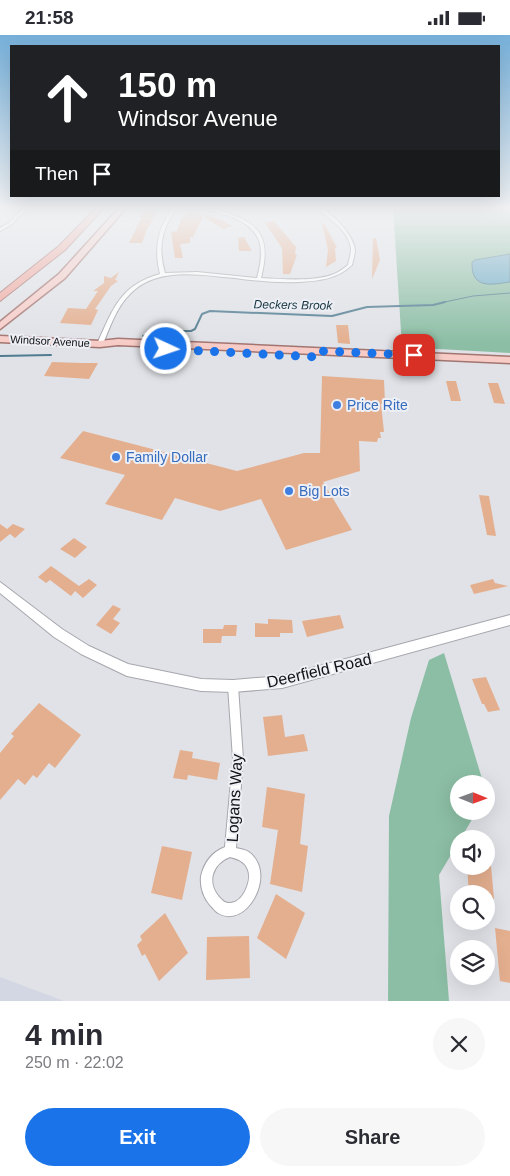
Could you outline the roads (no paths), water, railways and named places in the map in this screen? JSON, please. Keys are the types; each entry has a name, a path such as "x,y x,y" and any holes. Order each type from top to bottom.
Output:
{"highway":[{"path":"0,290 47,253"},
{"path":"0,297 56,253"}],"main road":[{"path":"0,326 55,282 82,253"},
{"name":"Windsor Avenue","path":"0,339 100,343 114,347 157,346 488,362 510,366"},
{"name":"Windsor Avenue","path":"488,362 510,360"}],"street":[{"path":"159,253 159,263 163,275"},
{"path":"259,278 266,253"},
{"path":"100,343 121,299 138,284 163,275 199,273 310,281 333,277 348,267 354,256 353,253"},
{"name":"Deerfield Road","path":"0,587 81,649 120,667 174,681 201,685 232,686 282,682 510,620"},
{"name":"Logans Way","path":"230,851 238,759 232,686"},
{"name":"Logans Way","path":"230,851 245,856 254,870 255,879 250,897 237,908 229,909 221,907 214,902 207,884 210,865 222,853 230,851"}],"water":[{"path":"510,254 510,282 489,284 478,281 475,277 472,262 475,260"}],"waterway":[{"name":"Deckers Brook","path":"440,303 473,296 510,293"},
{"name":"Deckers Brook","path":"143,336 160,331 191,331 195,329 202,314 210,311 332,316 367,307 433,305 445,302"},
{"name":"Deckers Brook","path":"0,356 51,355"}],"place":[{"name":"Price Rite","path":"337,405"},
{"name":"Family Dollar","path":"116,457"},
{"name":"Big Lots","path":"289,491"}]}
